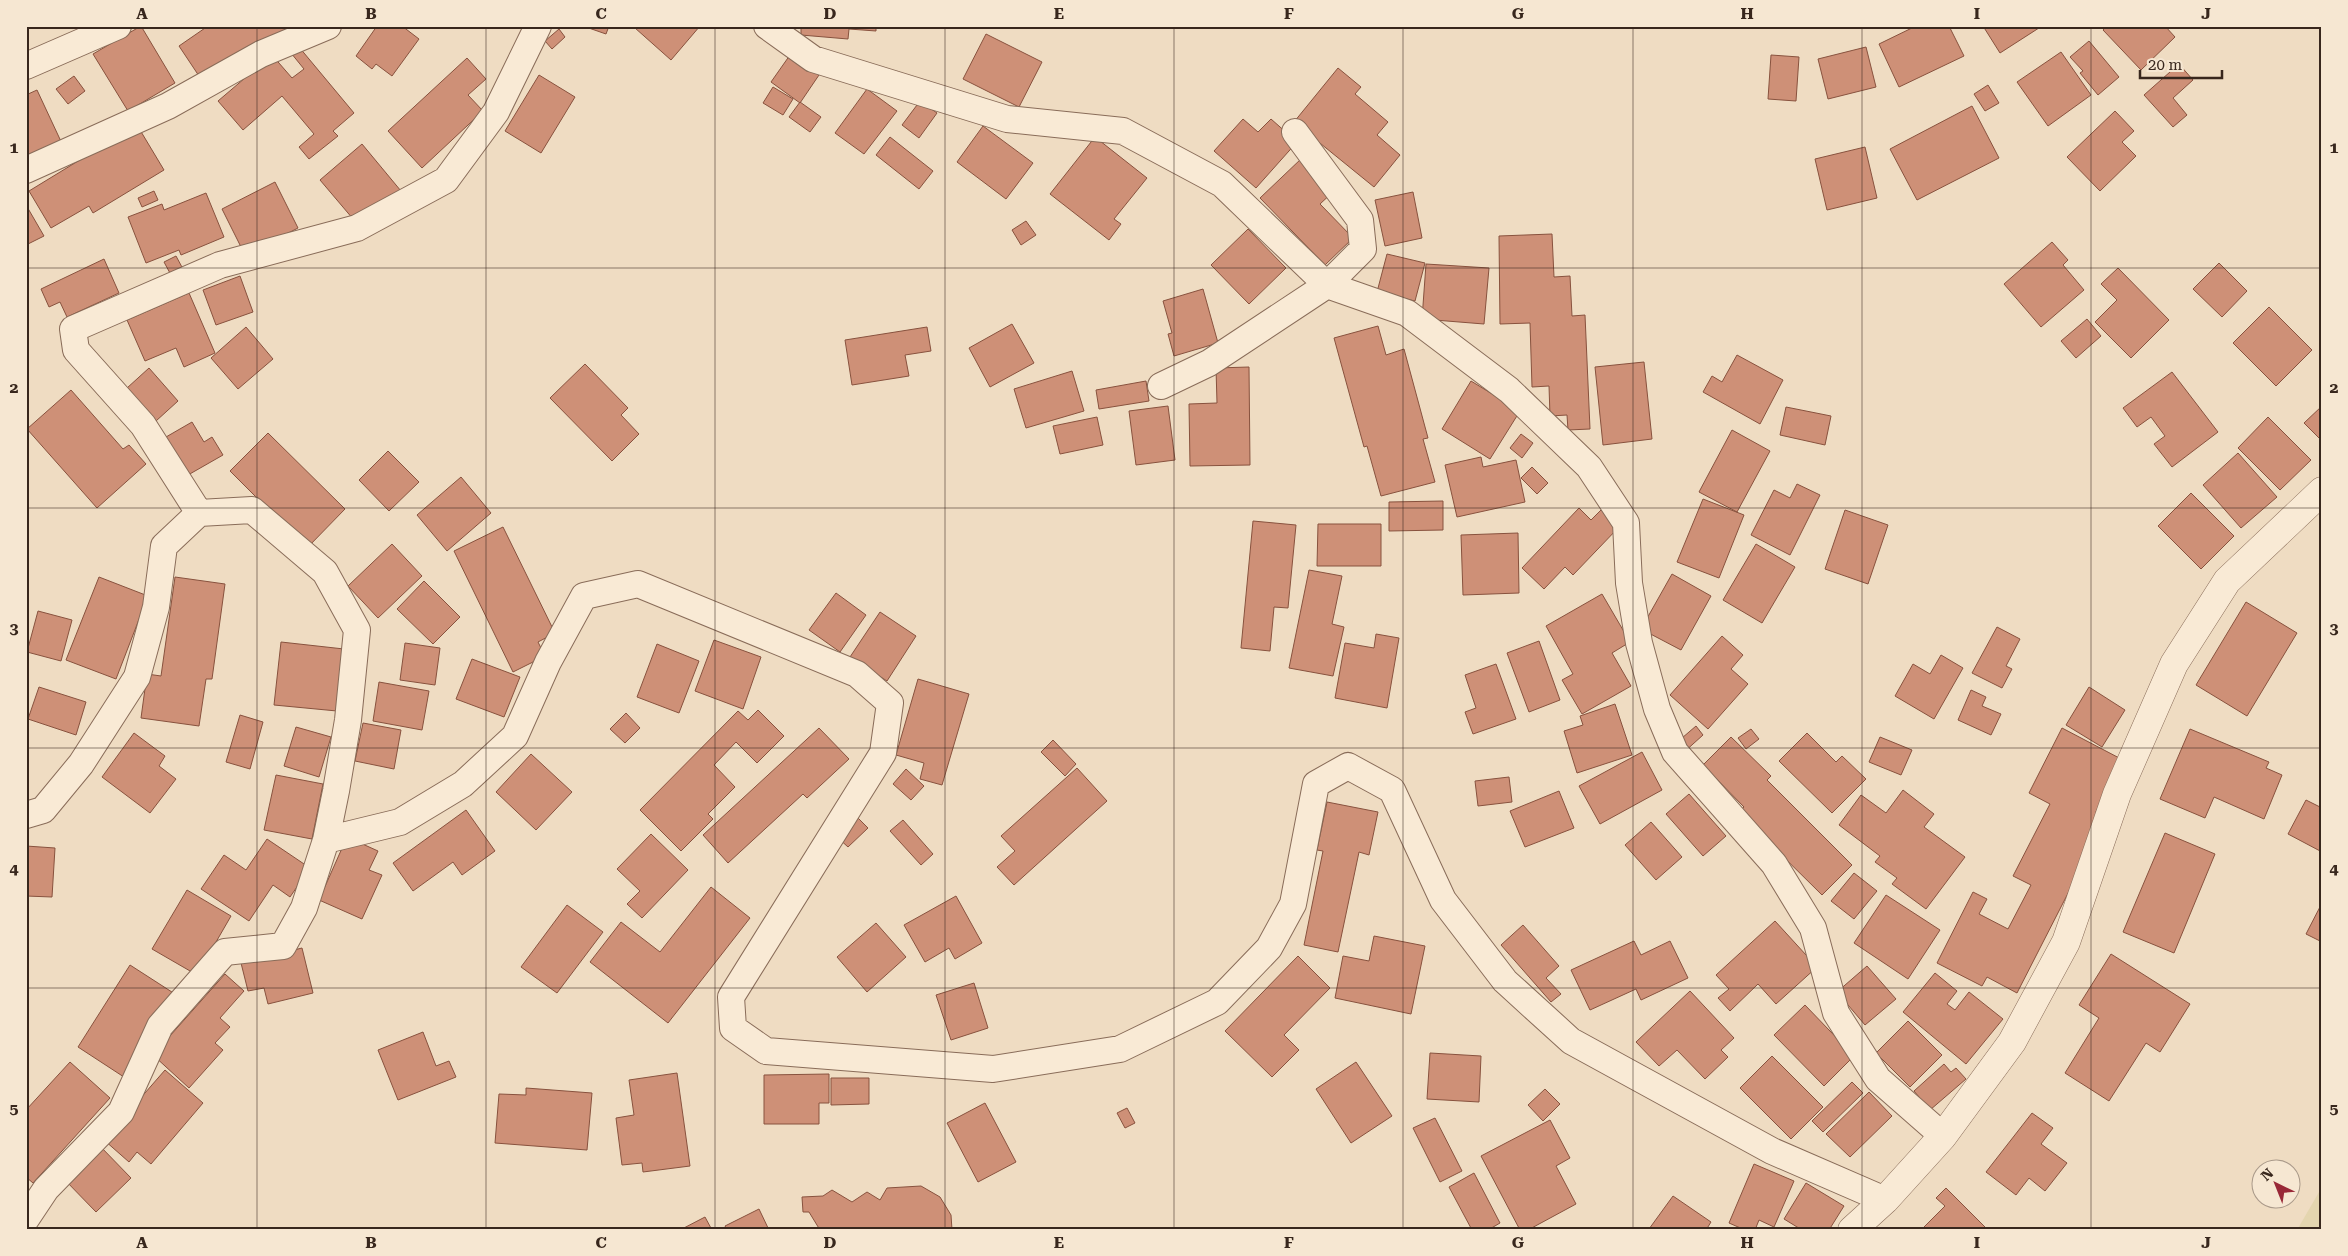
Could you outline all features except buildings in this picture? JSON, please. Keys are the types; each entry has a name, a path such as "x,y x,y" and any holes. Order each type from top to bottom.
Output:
{"street":[{"path":"26,66 118,26"},
{"path":"26,170 168,106 261,54 328,26"},
{"path":"199,513 143,424 76,350 72,329 220,265 357,228 446,180 496,112 538,26"},
{"path":"767,26 813,59 1007,119 1123,131 1222,184 1327,285 1407,313 1509,390 1589,467 1626,523 1629,583 1639,643 1657,709 1675,752 1774,864 1813,928 1836,1013 1878,1079 1943,1136"},
{"path":"1161,386 1209,363 1327,285 1362,249 1360,220 1295,132"},
{"path":"1852,1230 1885,1200 1943,1136 2012,1042 2066,942 2118,794 2174,664 2227,581 2322,491"},
{"path":"26,815 43,810 81,764 137,677 156,607 164,546 199,513 252,510 325,572 357,630 348,720 336,791 326,840 304,908 283,946 225,952 160,1026 121,1112 46,1189 26,1219"},
{"path":"326,840 400,822 463,784 515,736 548,662 584,596 638,584 857,674 890,704 882,754 731,997 733,1028 766,1051 993,1070 1120,1048 1217,1002 1268,948 1293,904 1316,784 1348,766 1392,790 1444,900 1505,981 1572,1041 1772,1151 1885,1200"}],"shaded area":[{"path":"2322,1187 2322,1230 2297,1230"}]}
